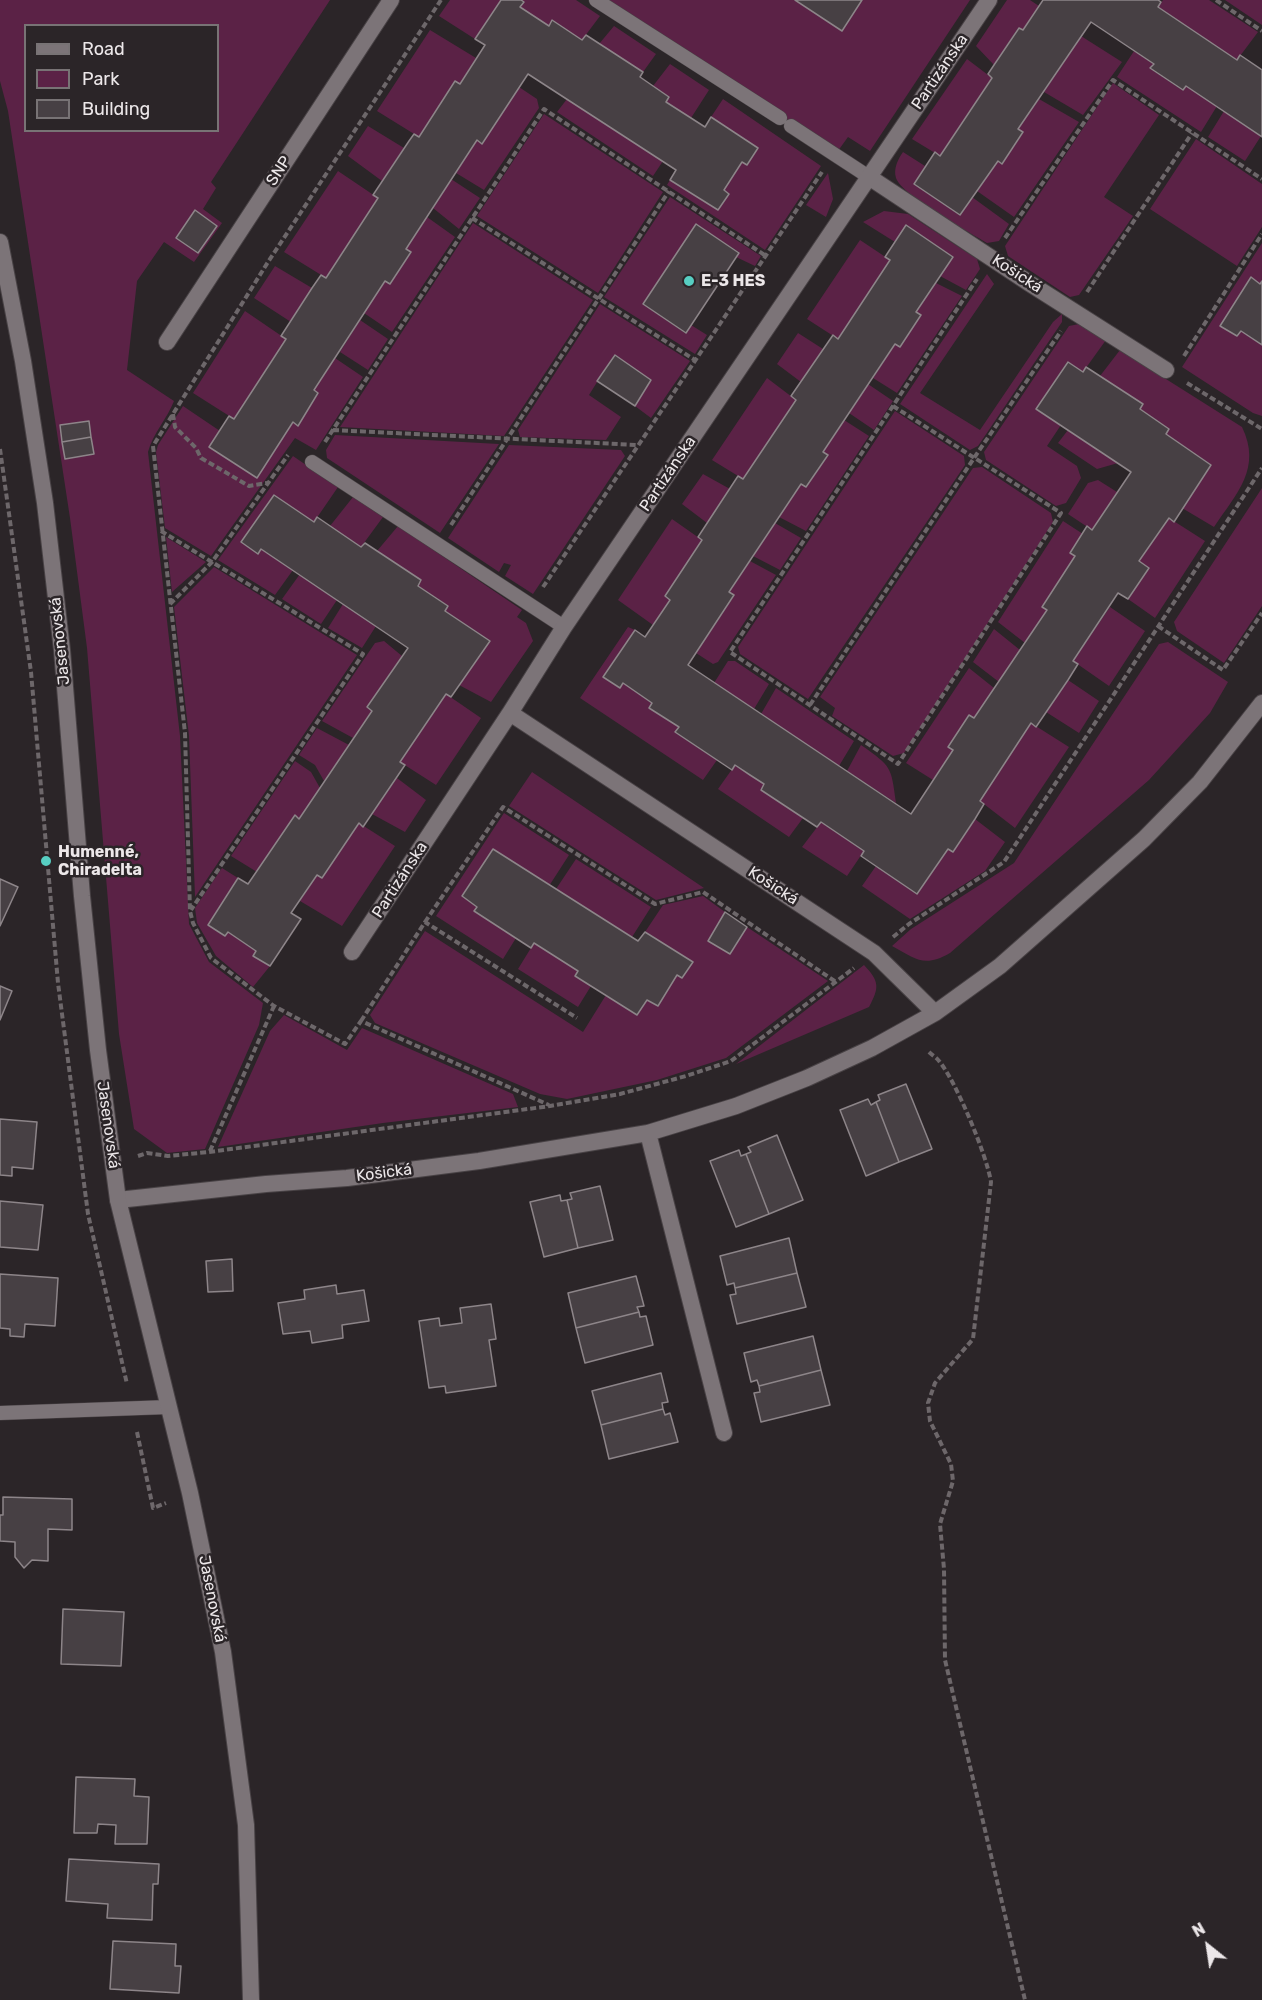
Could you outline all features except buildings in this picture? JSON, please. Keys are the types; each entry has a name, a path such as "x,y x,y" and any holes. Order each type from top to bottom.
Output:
{"street":[{"name":"SNP","path":"167,342 391,0"},
{"name":"Partizánska","path":"352,952 564,627 990,0"},
{"name":"Košická","path":"869,177 1169,372"},
{"name":"Jasenovská","path":"0,242 23,361 45,503 62,650 89,967 118,1200 196,1521 223,1652 246,1825 251,2000"},
{"name":"Košická","path":"118,1200 266,1184 358,1177 479,1161 648,1133 736,1106 807,1078 872,1048 936,1013 1000,966 1144,838 1200,782 1262,703"},
{"name":"Košická","path":"510,713 874,952 936,1013"},
{"path":"648,1133 724,1433"}],"lane":[{"path":"596,0 869,177"},
{"path":"312,462 564,627"},
{"path":"0,1413 169,1407"}],"path":[{"path":"441,0 268,262 153,446 185,734 190,911 193,923 211,958 274,1006 345,1044 503,807 655,904 703,892 836,982"},
{"path":"1216,0 1262,31"},
{"path":"893,405 1060,513 898,764 730,652 893,405 1113,80 1262,179"},
{"path":"170,605 212,562 292,449 312,462 544,109 766,256"},
{"path":"810,705 1192,133"},
{"path":"531,605 834,154"},
{"path":"439,545 669,191"},
{"path":"472,218 695,360"},
{"path":"1262,234 1169,372 1262,429"},
{"path":"172,414 175,427 196,448 201,458 249,486 268,483"},
{"path":"333,430 638,445"},
{"path":"147,1153 168,1156 209,1152 550,1106 620,1094 730,1061 909,924 1004,862 1262,468"},
{"path":"161,531 363,654 190,911"},
{"path":"1158,626 1223,670 1262,614"},
{"path":"425,922 577,1018"},
{"path":"209,1152 274,1006"},
{"path":"361,1021 550,1106"},
{"path":"929,1052 939,1061 953,1085 975,1134 989,1170 991,1182 973,1339 935,1383 928,1403 930,1421 951,1464 952,1481 940,1524 944,1569 945,1660 1025,2000"}],"green space":[{"path":"0,0 330,0 211,182 216,188 203,209 222,223 194,262 164,242 137,281 127,370 174,401 148,452 180,736 189,924 209,962 263,1003 259,1025 205,1149 167,1153 134,1129 119,1034 87,648 70,518 8,111 0,81"},
{"path":"450,0 501,0 475,39 439,16"},
{"path":"521,0 576,0 600,16 582,40 552,21 549,26 520,7 524,2"},
{"path":"606,0 970,0 870,151 848,137 835,155"},
{"path":"1007,0 1030,0 1039,6 1023,30 1018,28 994,65 976,46"},
{"path":"1163,0 1209,0 1258,32 1237,60 1158,7"},
{"path":"1225,0 1262,0 1262,25"},
{"path":"614,26 656,54 643,72 599,44"},
{"path":"430,30 476,58 460,84 455,81 419,137 377,111"},
{"path":"1081,36 1122,62 1083,115 1044,92"},
{"path":"1134,51 1154,64 1151,69 1182,90 1186,86 1217,106 1201,132 1117,77"},
{"path":"967,59 992,78 940,156 912,139"},
{"path":"670,64 709,90 691,118 666,102 669,97 653,86"},
{"path":"1113,83 1159,115 1104,197 1133,216 1079,295 1070,297 1008,256 1005,246"},
{"path":"519,87 537,99 539,108 484,190 456,173 477,140 482,144"},
{"path":"567,99 663,161 653,176 557,112"},
{"path":"723,99 821,166 765,250 667,185 670,180 718,210 729,194 724,190 742,162 747,165 758,148 711,117"},
{"path":"1039,99 1079,122 1014,217 977,191 998,161 1002,164 1023,133 1018,129"},
{"path":"1224,111 1261,136 1245,161 1208,137"},
{"path":"544,114 663,192 598,293 477,216"},
{"path":"368,126 404,148 382,181 348,156"},
{"path":"1196,139 1262,184 1262,227 1237,266 1150,209"},
{"path":"903,152 925,166 914,184 960,215 972,197 1009,224 999,241 987,243 923,204 901,186 895,171"},
{"path":"338,171 378,198 326,278 284,252"},
{"path":"828,173 833,199 826,217 806,205"},
{"path":"451,179 480,198 459,229 433,208"},
{"path":"670,197 761,256 755,266 736,257 739,252 696,225 643,304 685,333 691,325 707,335 695,354 604,297"},
{"path":"884,211 908,214 977,259 980,269 966,290 940,276 953,257 906,225 895,242 863,222"},
{"path":"427,217 455,237 392,332 364,313 385,281 390,284 411,253 406,249"},
{"path":"473,223 593,300 504,436 340,427"},
{"path":"860,240 890,260 838,339 807,319"},
{"path":"1262,243 1262,281 1260,284 1251,277 1220,326 1237,336 1241,331 1262,345 1262,416 1253,413 1182,367"},
{"path":"275,266 312,288 291,322 254,298"},
{"path":"987,274 994,284 920,393 980,430 1053,322 1062,314 1062,322 978,446 970,450 900,404"},
{"path":"936,283 962,296 897,393 873,378 895,344 900,347 916,312"},
{"path":"600,304 690,361 651,418 635,406 651,380 614,355 589,395 621,417 606,440 520,437 518,430"},
{"path":"245,311 286,339 234,419 193,393"},
{"path":"360,320 388,339 368,370 340,352"},
{"path":"1079,324 1106,340 1083,372 1067,362 1037,408 1061,425 1047,446 1077,466 1081,478 1066,503 1056,506 986,460 984,452 1069,326"},
{"path":"798,333 823,349 801,382 777,364"},
{"path":"1120,350 1242,427 1249,455 1248,468 1238,491 1214,527 1182,508 1211,465 1166,434 1169,429 1140,409 1143,404 1100,376"},
{"path":"335,358 363,377 316,450 295,438 211,556 165,528 156,452 158,445 183,406 220,431 209,447 257,478 293,422 298,425 318,394 314,390"},
{"path":"767,378 796,400 743,479 712,460"},
{"path":"868,384 893,401 874,430 849,413"},
{"path":"895,411 964,456 965,465 808,699 740,654 738,647"},
{"path":"844,420 869,436 806,531 779,517 801,484 806,487 828,456 823,452"},
{"path":"1068,430 1118,463 1097,469 1058,443"},
{"path":"335,435 499,444 440,533 327,458 326,450"},
{"path":"509,445 621,450 625,456 533,594 505,576 511,565 504,563 499,572 448,538"},
{"path":"293,456 338,487 314,522 261,549 293,570 275,595 218,560"},
{"path":"982,467 1051,513 1053,522 904,753 893,756 832,716 835,708 820,697 973,468"},
{"path":"703,474 730,489 707,523 682,504"},
{"path":"1098,480 1117,492 1092,530 1068,514 1088,483"},
{"path":"1262,488 1262,606 1224,663 1177,631 1174,622"},
{"path":"353,497 383,517 361,547 330,526"},
{"path":"1169,518 1205,541 1155,618 1128,599 1149,568 1139,561"},
{"path":"672,519 702,540 670,600 653,625 618,600"},
{"path":"1063,521 1083,534 1070,553 1075,556 1042,607 1047,610 1025,643 998,622"},
{"path":"775,523 801,538 780,570 753,556"},
{"path":"398,526 522,610 517,617 526,623 533,641 491,702 459,685 489,641 445,611 447,605 418,586 421,580 377,551"},
{"path":"166,537 206,562 172,592"},
{"path":"750,561 776,575 718,662 713,664 696,653 734,596 729,592"},
{"path":"214,567 357,655 195,897 189,736 174,607"},
{"path":"300,574 337,600 321,624 282,599"},
{"path":"343,604 376,626 362,648 328,628"},
{"path":"1110,607 1145,631 1109,686 1073,661"},
{"path":"628,627 635,630 604,677 619,688 623,683 652,703 649,708 679,727 675,732 717,760 703,780 580,698"},
{"path":"994,629 1020,650 999,682 973,662"},
{"path":"384,641 402,656 367,707 372,711 353,738 322,721 375,643"},
{"path":"1168,642 1228,682 1210,713 1149,780 950,953 927,961 914,958 892,946 911,929 1014,863 1159,644"},
{"path":"728,661 735,661 769,684 754,709 714,683"},
{"path":"969,668 994,688 974,718 969,715 949,747 953,750 933,780 906,763"},
{"path":"1068,680 1099,701 1079,733 1046,712"},
{"path":"776,688 854,741 839,766 761,714"},
{"path":"446,694 481,718 436,785 400,762"},
{"path":"1031,723 1069,747 1015,828 980,801"},
{"path":"317,728 349,745 324,781 315,765 299,755"},
{"path":"861,745 888,768 893,781 896,803 847,771"},
{"path":"295,761 311,772 320,788 299,819 295,815 257,872 231,856"},
{"path":"735,765 764,784 761,790 803,818 789,837 718,789"},
{"path":"532,772 704,888 656,900 509,806"},
{"path":"397,778 426,800 405,832 372,814"},
{"path":"504,813 569,855 549,886 493,849 462,896 477,907 474,911 516,938 503,959 436,916"},
{"path":"975,819 1005,842 985,871 910,919 862,886 876,866 918,893 948,849 953,852"},
{"path":"821,822 864,851 847,876 802,847"},
{"path":"359,823 395,846 342,926 300,901 317,875 322,878"},
{"path":"576,859 651,907 632,937 556,889"},
{"path":"222,868 238,878 208,925 224,936 228,932 256,951 254,956 270,966 253,987 216,956 197,923 195,908"},
{"path":"703,896 725,912 709,941 730,954 747,927 828,981 726,1058 657,1080 567,1099 540,1094 375,1023 370,1015 425,931 583,1032 606,995 637,1015 647,1000 658,1006 677,975 682,978 692,963 645,932 663,905"},
{"path":"534,943 578,971 575,976 591,986 578,1007 518,969"},
{"path":"864,965 876,984 875,994 869,1007 736,1064"},
{"path":"284,1015 347,1050 362,1028 513,1094 518,1107 383,1123 218,1147 270,1031"}],"place":[{"name":"E-3 HES","path":"689,281"},
{"name":"Humenné, Chiradelta","path":"46,861"}]}
